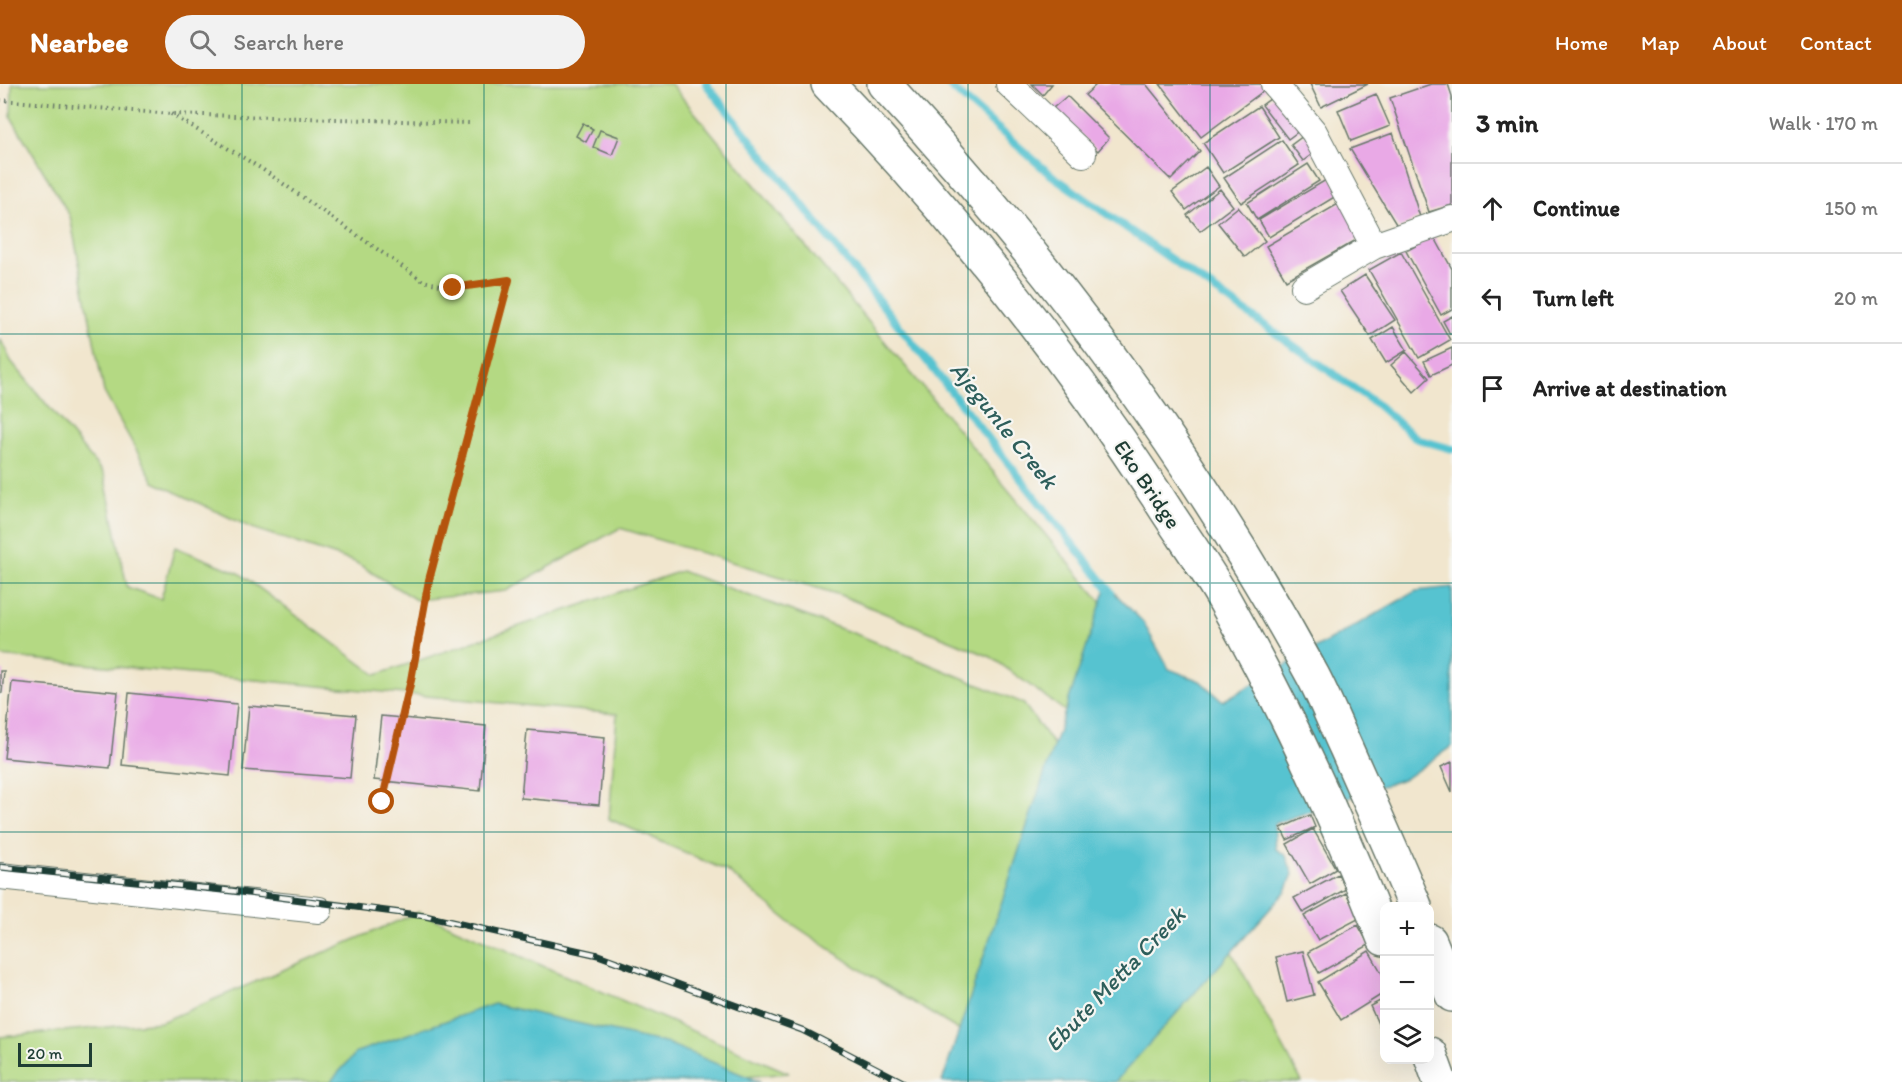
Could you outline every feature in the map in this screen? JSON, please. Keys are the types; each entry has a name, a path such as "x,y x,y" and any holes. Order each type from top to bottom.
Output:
{"highway":[{"name":"Eko Bridge","path":"828,84 947,217 1055,347 1164,507 1226,602 1311,767 1380,930"},
{"name":"Eko Bridge","path":"884,84 931,135 1044,270 1132,385 1228,528 1314,678 1413,902"},
{"path":"1434,951 1452,995"},
{"path":"1434,1064 1440,1082"}],"street":[{"path":"1008,84 1083,154"},
{"path":"1274,84 1314,132 1374,246"},
{"path":"1304,286 1374,246 1452,219"},
{"path":"0,876 320,910"}],"path":[{"path":"0,100 171,114 469,123"},
{"path":"171,114 262,169 423,281 453,288 509,280 429,580 411,680 382,802"}],"green space":[{"path":"12,84 671,84 1103,604 1087,727 991,657 840,595 620,528 506,591 416,600 355,562 252,528 154,482 104,392 70,216 11,117"},
{"path":"0,338 11,361 104,474 127,587 161,599 175,547 239,573 376,675 681,571 861,636 1023,703 1058,751 973,1039 875,979 791,923 727,871 609,819 617,714 0,656"},
{"path":"419,912 789,1073 689,1082 0,1082 0,1037 161,1022"},
{"path":"1230,949 1302,1082 1092,1082"}],"water":[{"name":"Ebute Metta Creek","path":"1107,585 1143,622 1169,669 1200,681 1223,701 1416,591 1452,587 1452,746 1406,778 1274,824 1276,849 1286,856 1293,874 1286,891 1115,1082 942,1082"},
{"path":"494,1004 669,1044 760,1082 330,1082 357,1052"}],"building":[{"path":"1032,84 1052,84 1043,95"},
{"path":"1097,84 1146,84 1200,151 1171,180 1085,95"},
{"path":"1160,84 1262,84 1266,89 1201,137"},
{"path":"1310,84 1368,84 1321,107"},
{"path":"1431,84 1448,84 1452,96 1452,205 1429,212 1390,98"},
{"path":"1278,93 1304,127 1288,139 1262,105"},
{"path":"1376,94 1390,126 1351,141 1338,110"},
{"path":"1067,96 1109,138 1098,151 1053,108"},
{"path":"1259,106 1279,137 1223,173 1203,143"},
{"path":"583,123 593,129 586,142 576,136"},
{"path":"600,130 619,137 612,155 593,147"},
{"path":"1307,133 1319,149 1303,161 1291,145"},
{"path":"1393,133 1420,217 1399,229 1350,149"},
{"path":"1282,140 1299,165 1241,203 1224,178"},
{"path":"1308,164 1319,181 1257,220 1247,203"},
{"path":"1206,167 1219,186 1186,210 1172,192"},
{"path":"1331,177 1341,193 1269,237 1259,220"},
{"path":"1220,189 1233,206 1200,231 1187,215"},
{"path":"1345,200 1365,235 1286,280 1266,246"},
{"path":"1238,207 1265,241 1245,257 1218,223"},
{"path":"1434,236 1452,269 1452,309 1441,315 1406,251"},
{"path":"1401,252 1450,340 1419,358 1369,270"},
{"path":"1365,275 1395,320 1370,336 1340,291"},
{"path":"1452,316 1452,333 1450,334 1443,321"},
{"path":"1393,327 1407,350 1386,363 1372,340"},
{"path":"1452,348 1452,365 1431,375 1424,361"},
{"path":"1406,352 1429,378 1414,392 1391,365"},
{"path":"0,671 4,671 2,693 0,693"},
{"path":"12,682 118,692 110,768 4,758"},
{"path":"129,693 237,704 230,776 122,765"},
{"path":"249,706 356,715 350,778 243,770"},
{"path":"381,716 486,726 480,791 374,780"},
{"path":"527,730 605,737 599,805 521,798"},
{"path":"1452,762 1452,792 1441,767"},
{"path":"1310,815 1315,827 1287,840 1281,828"},
{"path":"1313,829 1336,869 1310,884 1287,844"},
{"path":"1338,874 1346,889 1303,913 1294,898"},
{"path":"1346,893 1360,918 1318,940 1304,916"},
{"path":"1358,925 1369,945 1319,973 1308,952"},
{"path":"1303,951 1314,995 1287,1002 1276,957"},
{"path":"1369,951 1380,970 1380,996 1341,1020 1318,982"},
{"path":"1380,1001 1380,1028 1370,1006"}],"waterway":[{"name":"Ajegunle Creek","path":"706,84 1111,592"},
{"path":"947,84 1050,174 1375,403 1417,439 1452,449"}],"railway":[{"path":"0,867 232,891 425,916 598,955 802,1030 903,1082"}],"route":[{"path":"382,802 411,680 429,580 509,280 453,288"}]}
